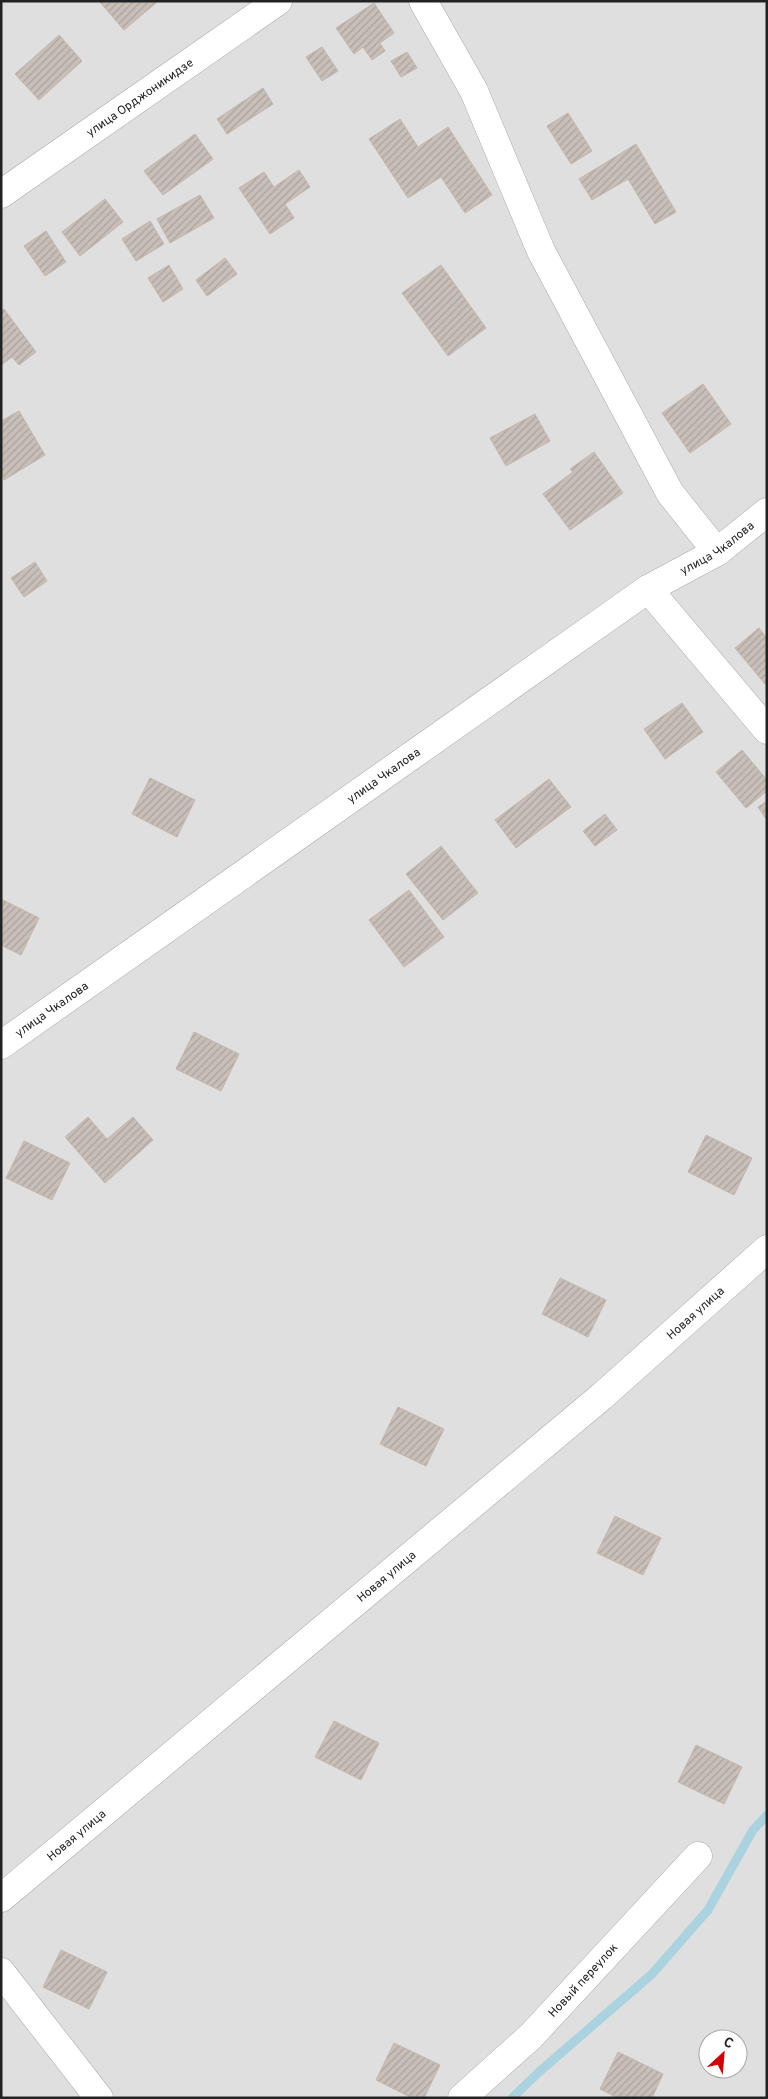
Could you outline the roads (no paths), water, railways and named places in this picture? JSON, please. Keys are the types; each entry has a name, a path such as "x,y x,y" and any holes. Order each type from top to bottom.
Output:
{"street":[{"name":"улица Орджоникидзе","path":"1,194 278,1"},
{"path":"423,1 474,91 541,251 559,286 670,494 717,552"},
{"name":"улица Чкалова","path":"1,1045 648,589 717,552 767,512"},
{"path":"648,589 767,730"},
{"name":"Новая улица","path":"1,1898 601,1397 767,1249"},
{"name":"Новый переулок","path":"462,2098 531,2036 698,1856"},
{"path":"1,1972 99,2098"}],"waterway":[{"path":"512,2098 539,2072 652,1974 708,1910 753,1830 767,1815"}]}
